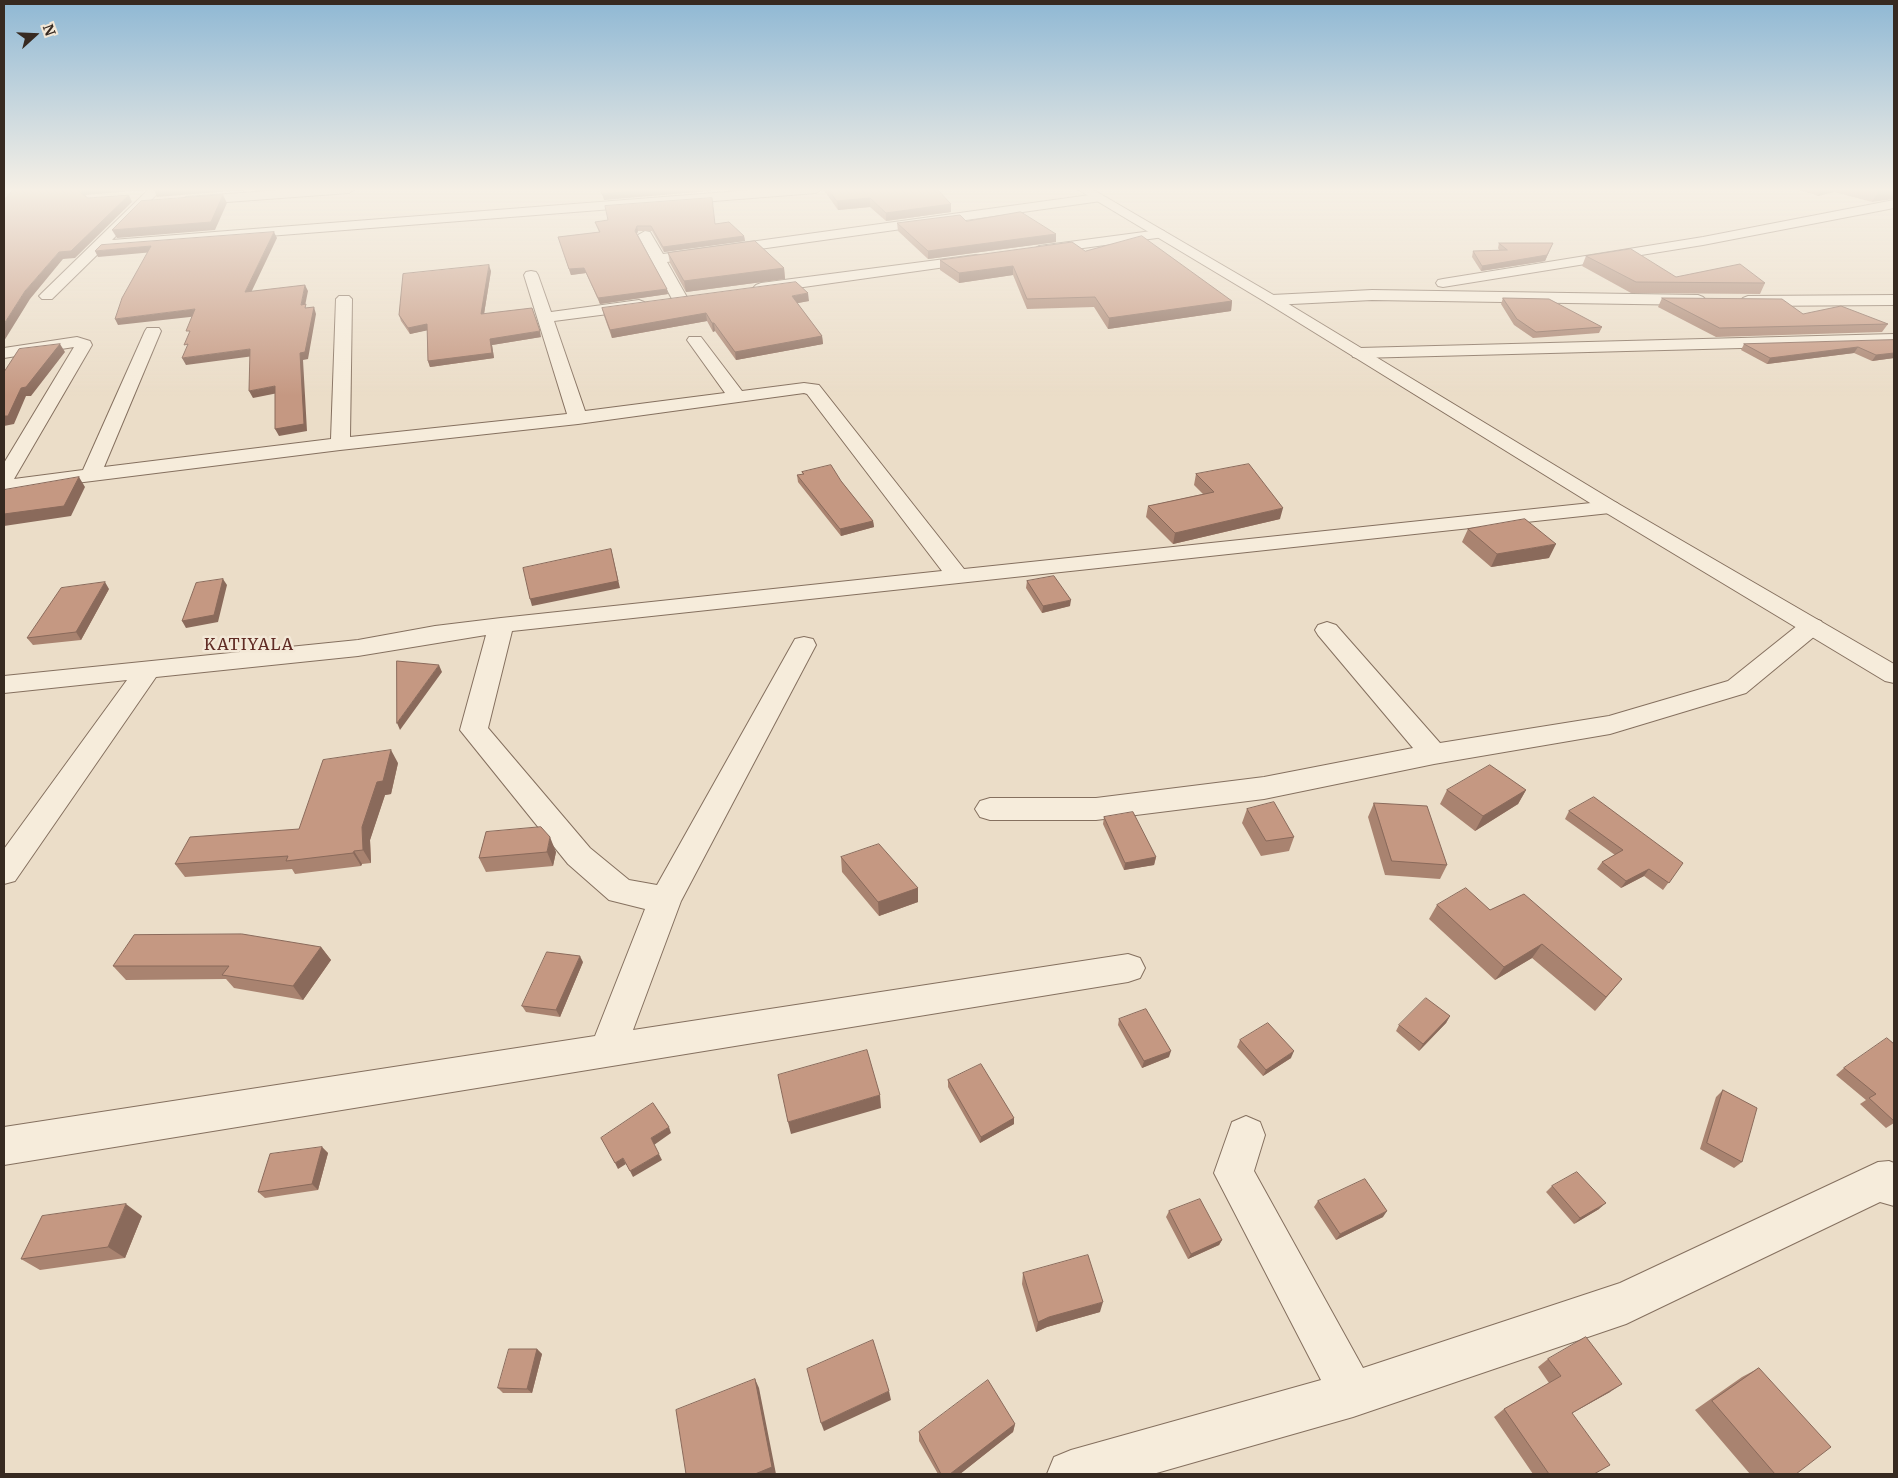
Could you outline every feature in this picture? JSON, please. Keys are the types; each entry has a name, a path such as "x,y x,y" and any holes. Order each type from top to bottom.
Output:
{"street":[{"path":"47,296 85,258"},
{"path":"665,258 658,259 680,300"},
{"path":"748,290 978,258"},
{"path":"1200,258 1610,507 1894,675"},
{"path":"1372,295 1599,258"},
{"path":"531,275 578,418"},
{"path":"1272,300 1372,295 1716,300"},
{"path":"544,318 699,297"},
{"path":"340,444 344,300"},
{"path":"1736,301 1894,300"},
{"path":"91,475 153,331"},
{"path":"1359,354 1894,339"},
{"path":"695,340 737,397"},
{"path":"4,352 77,342 84,345 4,478"},
{"path":"4,486 340,444 578,418 804,388 813,389 958,576"},
{"path":"4,684 358,648 435,634 502,625 1610,507"},
{"path":"502,625 474,730 579,856 620,891 665,900"},
{"path":"990,809 1096,809 1264,788 1434,754 1610,725 1737,687 1812,626"},
{"path":"1328,630 1434,754"},
{"path":"607,1051 665,900 804,645"},
{"path":"4,872 148,669"},
{"path":"4,1146 1128,968"},
{"path":"1246,1135 1234,1173 1353,1394"},
{"path":"1071,1474 1353,1394 1626,1302 1878,1182 1889,1181 1894,1186"}],"building":[{"path":"4,258 54,258 25,291 4,324"},
{"path":"144,258 261,258 245,292 305,285 301,305 306,304 305,308 314,307 305,352 300,353 304,424 275,429 275,386 249,391 250,349 182,358 188,344 184,345 190,331 186,331 195,309 115,319 122,298"},
{"path":"565,258 650,258 667,289 598,298 584,268 569,269"},
{"path":"671,258 773,258 784,268 684,281"},
{"path":"955,258 1172,258 1232,301 1109,318 1095,297 1027,299 1013,266 959,273 940,260"},
{"path":"1477,258 1529,258 1482,266"},
{"path":"1590,258 1645,258 1676,277 1740,264 1765,283 1636,282"},
{"path":"489,265 481,314 532,308 540,331 490,339 492,353 428,361 427,324 408,328 399,315 403,274"},
{"path":"796,282 808,293 792,296 822,336 735,352 706,313 610,330 602,308"},
{"path":"1503,298 1549,299 1602,327 1536,332 1517,319"},
{"path":"1662,298 1782,299 1803,314 1841,306 1888,324 1720,328"},
{"path":"1894,340 1894,353 1876,355 1858,347 1770,358 1744,344"},
{"path":"60,344 26,387 21,388 8,416 4,416 4,372 19,349"},
{"path":"1249,464 1283,508 1175,533 1148,506 1214,492 1196,474"},
{"path":"831,465 841,481 873,521 840,529 797,475"},
{"path":"79,477 64,506 4,514 4,490"},
{"path":"1525,519 1556,544 1497,554 1468,529"},
{"path":"611,549 618,581 530,599 523,568"},
{"path":"1054,576 1071,600 1043,606 1027,581"},
{"path":"223,579 214,615 182,621 196,583"},
{"path":"105,582 76,632 27,638 61,588"},
{"path":"397,661 439,665 397,723"},
{"path":"391,750 383,781 377,782 362,827 363,850 354,851 353,853 286,861 288,856 175,864 190,837 299,829 323,760"},
{"path":"1490,765 1526,790 1483,816 1447,790"},
{"path":"1594,797 1683,863 1669,883 1649,869 1626,881 1602,862 1623,850 1569,811"},
{"path":"1274,802 1294,837 1266,841 1247,809"},
{"path":"1374,803 1427,806 1447,865 1392,861"},
{"path":"1133,812 1156,857 1125,863 1104,817"},
{"path":"541,827 550,837 547,852 479,858 486,832"},
{"path":"879,844 918,888 878,902 841,857"},
{"path":"1466,888 1490,910 1524,894 1622,979 1606,997 1542,944 1504,967 1437,905"},
{"path":"242,934 321,947 293,986 222,975 229,966 113,966 134,935"},
{"path":"547,952 580,956 556,1010 522,1006"},
{"path":"1426,998 1450,1016 1423,1044 1399,1025"},
{"path":"1146,1009 1171,1051 1144,1061 1119,1019"},
{"path":"1268,1023 1294,1051 1266,1070 1240,1040"},
{"path":"1887,1038 1894,1044 1894,1121 1869,1098 1876,1094 1844,1068"},
{"path":"867,1050 880,1095 788,1122 778,1075"},
{"path":"981,1064 1014,1118 981,1137 948,1080"},
{"path":"1723,1090 1757,1108 1742,1162 1707,1143"},
{"path":"653,1103 669,1127 651,1138 659,1154 630,1171 623,1158 615,1163 601,1138"},
{"path":"322,1147 312,1184 258,1192 270,1154"},
{"path":"1577,1172 1606,1203 1580,1218 1552,1186"},
{"path":"1365,1179 1387,1211 1340,1234 1318,1201"},
{"path":"1200,1199 1222,1240 1191,1254 1169,1211"},
{"path":"126,1204 108,1247 21,1259 42,1216"},
{"path":"1088,1255 1103,1302 1049,1317 1038,1322 1023,1273"},
{"path":"1586,1337 1622,1384 1572,1413 1610,1465 1594,1474 1549,1474 1504,1409 1561,1376 1548,1359"},
{"path":"873,1340 889,1391 821,1423 807,1369"},
{"path":"509,1349 537,1349 527,1389 498,1388"},
{"path":"1759,1368 1831,1447 1796,1474 1775,1474 1712,1401"},
{"path":"755,1379 772,1467 755,1474 686,1474 676,1410"},
{"path":"988,1380 1015,1424 950,1474 941,1474 919,1432"}],"district":[{"name":"KATIYALA","path":"249,645"}]}
